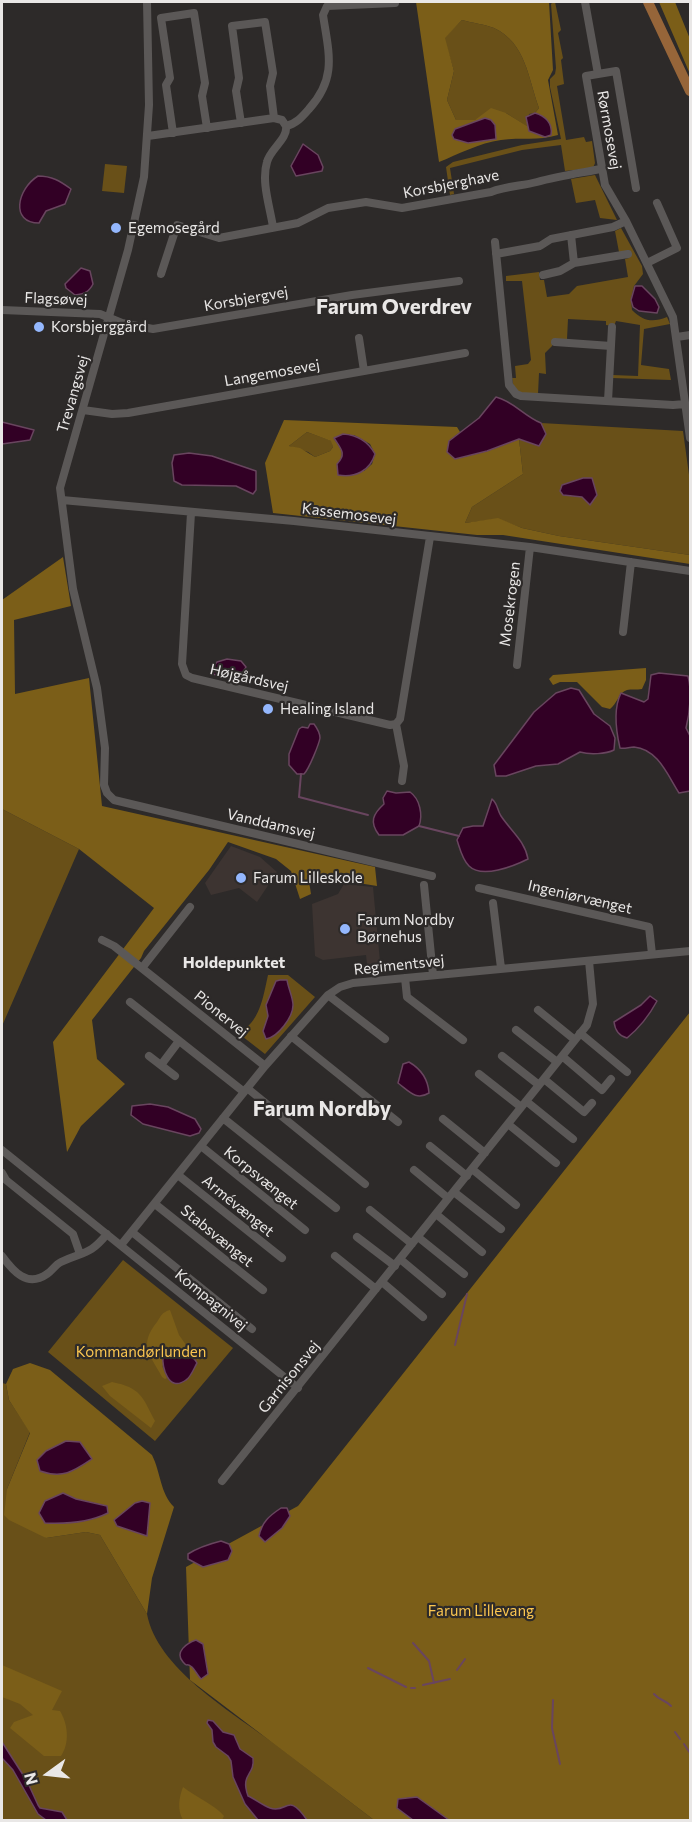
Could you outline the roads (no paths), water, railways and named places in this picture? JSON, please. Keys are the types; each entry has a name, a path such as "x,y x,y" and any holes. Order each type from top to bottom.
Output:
{"main road":[{"path":"648,2 690,91"}],"street":[{"name":"Trevangsvej","path":"106,793 105,748 97,688 73,589 62,500 62,479 137,215 144,177 148,136 147,2"},
{"name":"Rørmosevej","path":"585,2 598,74"},
{"path":"286,126 300,119 318,99 326,85 330,62 323,15 325,8 327,6 395,3"},
{"path":"173,133 166,85 170,78 161,18 194,13 205,83 202,96 207,128"},
{"path":"241,123 236,91 239,78 232,26 265,22 273,73 270,86 274,118"},
{"name":"Rørmosevej","path":"636,188 615,71 586,76 605,185 626,221 673,317 690,438"},
{"path":"148,136 274,118 282,120 286,126 286,134 267,159 265,172 273,227"},
{"name":"Korsbjerghave","path":"161,274 177,225 219,238 298,223 328,208 377,202 402,208 601,169"},
{"path":"647,262 677,248 657,203"},
{"path":"496,254 540,246 551,238 613,227 626,221"},
{"path":"571,235 574,262"},
{"path":"495,242 509,385 512,390 521,396 686,404"},
{"path":"543,275 560,271 574,262 628,254"},
{"name":"Korsbjergvej","path":"109,318 134,327 153,329 352,295 459,281"},
{"name":"Flagsøvej","path":"2,310 100,314 109,318"},
{"path":"608,401 612,327"},
{"path":"677,337 690,335"},
{"path":"359,338 364,371"},
{"path":"555,342 611,346"},
{"name":"Langemosevej","path":"83,410 112,414 128,413 465,353"},
{"name":"Kassemosevej","path":"62,500 294,521 530,547 690,571"},
{"name":"Højgårdsvej","path":"191,513 182,664 186,675 390,725 396,724"},
{"path":"402,781 404,766 396,724 400,719 430,537"},
{"name":"Mosekrogen","path":"517,665 530,547"},
{"path":"623,632 631,562"},
{"name":"Vanddamsvej","path":"106,793 114,800 432,876"},
{"path":"424,885 433,975"},
{"name":"Ingeniørvænget","path":"479,888 649,927 652,954"},
{"path":"493,903 501,968"},
{"path":"142,968 190,907"},
{"name":"Pionervej","path":"102,940 114,946 265,1066"},
{"name":"Regimentsvej","path":"121,1245 265,1066 328,995 340,987 353,983 690,951"},
{"name":"Garnisonsvej","path":"222,1481 587,1025 593,1004 589,961"},
{"path":"405,978 407,997 462,1040"},
{"path":"328,995 385,1039"},
{"path":"130,1002 365,1184"},
{"path":"538,1010 627,1072"},
{"path":"516,1030 602,1090 611,1079"},
{"path":"291,1036 398,1122"},
{"path":"161,1065 179,1041"},
{"path":"149,1056 175,1076"},
{"path":"502,1056 584,1112 592,1103"},
{"path":"479,1074 573,1139"},
{"path":"224,1118 336,1208"},
{"path":"443,1119 485,1153"},
{"path":"508,1124 556,1163"},
{"name":"Korpsvænget","path":"201,1146 305,1230"},
{"path":"430,1146 516,1205"},
{"name":"Kompagnivej","path":"2,1150 298,1388"},
{"path":"414,1170 501,1229"},
{"path":"2,1173 6,1180 74,1234 80,1254"},
{"name":"Armévænget","path":"178,1174 282,1258"},
{"name":"Stabsvænget","path":"155,1204 263,1290"},
{"path":"370,1210 464,1274"},
{"path":"436,1214 482,1252"},
{"path":"132,1232 252,1329"},
{"path":"2,1256 16,1274 31,1279 47,1275 58,1263 96,1247 107,1234"},
{"path":"357,1237 442,1294"},
{"path":"335,1256 423,1317"}],"waterway":[{"path":"301,774 299,797 368,815"},
{"path":"419,826 459,836"},
{"path":"455,1345 467,1294"},
{"path":"413,1643 429,1661 434,1683"},
{"path":"457,1670 465,1659"},
{"path":"368,1668 406,1687"},
{"path":"423,1685 450,1679"},
{"path":"654,1694 671,1706"},
{"path":"553,1700 552,1728 560,1764"},
{"path":"675,1732 680,1739"},
{"path":"684,1744 690,1753"}],"place":[{"name":"Egemosegård","path":"116,228"},
{"name":"Korsbjerggård","path":"39,327"},
{"name":"Healing Island","path":"268,709"},
{"name":"Farum Lilleskole","path":"241,878"},
{"name":"Farum Nordby Børnehus","path":"345,929"}],"district":[{"name":"Farum Overdrev","path":"394,307"},
{"name":"Holdepunktet","path":"234,963"},
{"name":"Farum Nordby","path":"322,1109"}],"park label":[{"name":"Kommandørlunden","path":"141,1352"},
{"name":"Farum Lillevang","path":"481,1611"}]}
